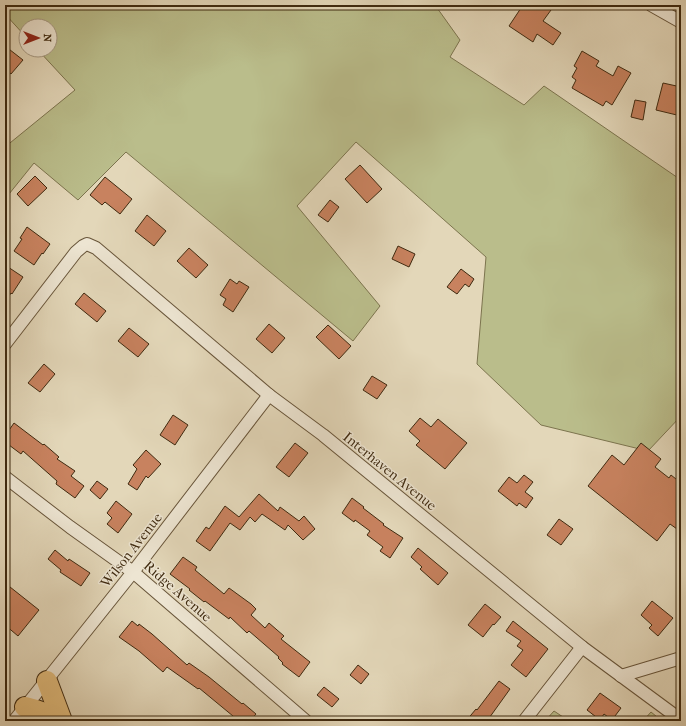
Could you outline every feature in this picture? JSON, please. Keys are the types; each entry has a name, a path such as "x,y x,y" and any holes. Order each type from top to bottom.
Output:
{"highway":[{"path":"47,681 62,721"},
{"path":"19,714 39,711 50,715 57,721"}],"street":[{"path":"651,5 681,22"},
{"name":"Interhaven Avenue","path":"5,344 76,252 87,244 96,248 269,395 323,435 582,647 681,720"},
{"name":"Wilson Avenue","path":"19,714 133,572 269,395"},
{"name":"Ridge Avenue","path":"5,477 70,527 133,572 306,721"},
{"path":"524,721 582,647"},
{"path":"621,676 681,658"}],"green space":[{"path":"5,5 435,5 460,40 450,57 524,105 544,86 681,180 681,416 648,451 541,425 477,364 486,257 356,142 297,206 380,306 353,341 126,152 78,200 34,163 5,199 5,147 75,90 45,58 58,58 58,18 18,18 18,28 5,14"},
{"path":"554,711 569,721 545,721"},
{"path":"651,712 662,721 643,721"}],"building":[{"path":"523,5 544,5 551,10 543,21 561,33 553,45 537,34 533,42 509,26"},
{"path":"5,46 18,56 18,58 23,60 11,74 5,69"},
{"path":"582,51 599,61 596,66 613,76 618,66 631,73 612,105 606,101 603,106 572,88 576,80 572,77 577,68 574,66"},
{"path":"663,83 681,87 681,116 656,110"},
{"path":"635,100 646,102 643,120 631,117"},
{"path":"360,165 382,189 367,203 345,179"},
{"path":"35,176 47,188 28,206 17,194"},
{"path":"105,177 132,199 120,214 105,202 102,205 90,195"},
{"path":"330,200 339,207 328,222 318,215"},
{"path":"147,215 166,231 154,246 135,231"},
{"path":"27,227 50,244 34,265 14,251 22,239 20,238"},
{"path":"398,246 415,254 409,267 392,259"},
{"path":"189,248 208,265 196,278 177,261"},
{"path":"5,265 23,277 5,302"},
{"path":"461,269 474,279 469,287 465,284 457,294 447,287"},
{"path":"230,279 237,284 239,281 249,287 233,312 223,305 226,299 220,295"},
{"path":"84,293 106,311 97,322 75,304"},
{"path":"269,324 285,338 272,353 256,339"},
{"path":"328,325 351,346 339,359 316,337"},
{"path":"129,328 149,344 138,357 118,341"},
{"path":"44,364 55,374 40,392 28,383"},
{"path":"372,376 387,385 377,399 363,390"},
{"path":"173,415 188,425 175,445 160,435"},
{"path":"420,418 431,427 438,419 467,443 445,469 416,445 420,441 409,431"},
{"path":"14,423 43,445 44,444 59,457 57,459 75,471 71,476 84,486 75,498 56,484 57,481 23,451 21,454 5,442 5,436"},
{"path":"295,443 308,453 289,477 276,467"},
{"path":"641,443 661,459 655,467 669,478 671,475 681,483 681,523 677,529 670,524 657,541 588,486 612,455 624,465"},
{"path":"146,450 161,464 148,478 146,476 137,490 128,484 137,469 133,465"},
{"path":"524,475 533,482 525,492 533,498 526,508 519,503 517,506 498,491 509,477 517,483"},
{"path":"97,481 108,489 100,499 90,490"},
{"path":"259,494 278,511 280,507 299,521 304,516 315,529 303,540 288,525 285,530 262,514 255,522 250,517 240,530 230,523 210,551 196,541 206,527 209,529 225,506 239,517"},
{"path":"352,498 384,524 383,525 403,538 390,558 380,551 383,547 367,535 370,531 342,513"},
{"path":"116,501 132,514 118,533 107,524 112,518 107,513"},
{"path":"559,519 573,529 561,545 547,535"},
{"path":"418,548 448,573 438,585 420,569 422,567 411,557"},
{"path":"55,550 68,561 69,559 90,573 81,586 60,572 61,570 48,559"},
{"path":"183,557 197,567 195,570 224,594 229,588 251,604 256,609 251,615 265,628 269,623 284,636 281,639 310,662 299,677 282,664 283,663 278,658 279,657 249,631 247,633 230,617 229,619 205,601 204,602 170,574"},
{"path":"5,583 39,610 18,636 5,625"},
{"path":"652,601 673,618 658,636 649,628 652,625 641,615"},
{"path":"485,604 501,617 494,625 493,624 483,637 468,625"},
{"path":"132,621 138,626 139,624 152,634 187,665 189,663 209,677 256,714 250,721 239,721 199,688 198,689 167,667 163,672 139,651 119,637"},
{"path":"513,621 548,649 526,677 511,665 523,650 517,646 521,641 506,631"},
{"path":"358,665 369,674 361,684 350,675"},
{"path":"499,681 510,689 487,721 466,721 476,709 477,710"},
{"path":"324,687 339,699 332,707 317,695"},
{"path":"600,693 621,708 612,720 604,714 600,720 587,710"}]}
